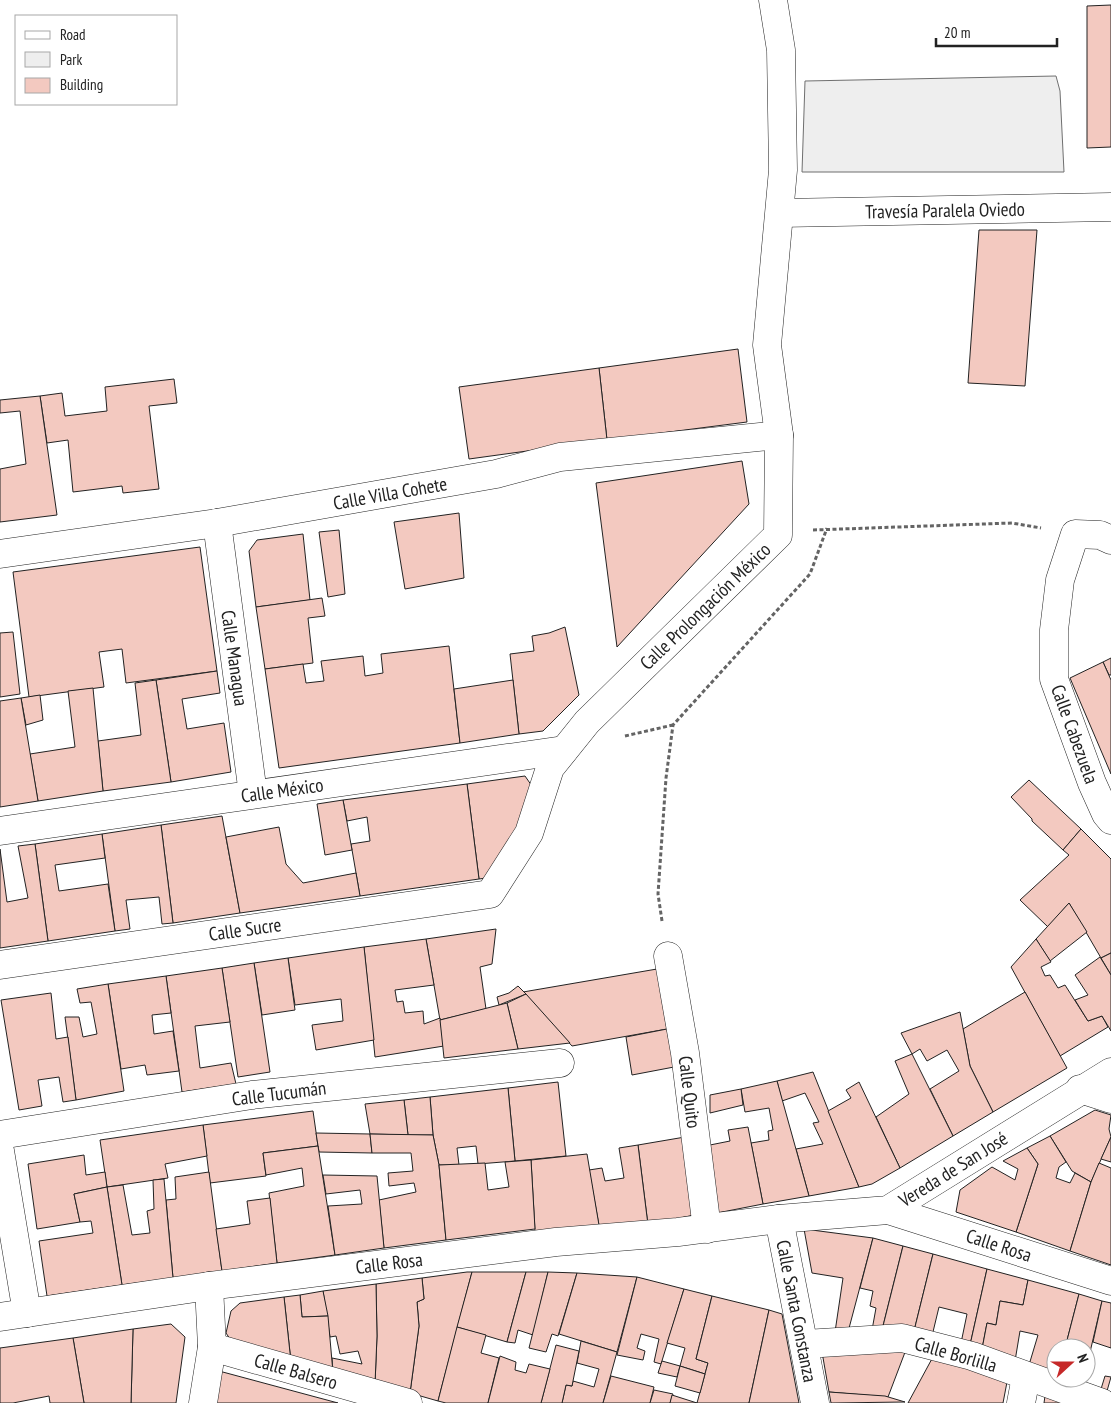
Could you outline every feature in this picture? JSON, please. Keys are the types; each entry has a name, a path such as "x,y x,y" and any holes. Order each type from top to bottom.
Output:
{"street":[{"name":"Calle Prolongación México","path":"490,894 530,832 550,768 564,750 587,722 778,536 779,434 767,345 783,170 781,50 773,0"},
{"name":"Travesía Paralela Oviedo","path":"780,213 1111,207"},
{"name":"Calle Villa Cohete","path":"0,554 217,523 496,474 560,457 779,434"},
{"name":"Calle Managua","path":"217,523 253,794"},
{"path":"1075,534 1100,535 1111,540"},
{"name":"Calle Cabezuela","path":"1075,534 1060,580 1054,630 1054,679 1092,783 1106,814 1111,820"},
{"name":"Calle México","path":"0,831 564,750"},
{"name":"Calle Sucre","path":"0,965 490,894"},
{"name":"Calle Quito","path":"668,956 685,1053 707,1229"},
{"name":"Calle Tucumán","path":"0,1135 252,1095 560,1063"},
{"name":"Vereda de San José","path":"779,1219 888,1210 1080,1089 1111,1072"},
{"path":"1080,1089 1111,1099"},
{"path":"0,1151 27,1313"},
{"name":"Calle Rosa","path":"888,1210 1111,1281"},
{"name":"Calle Rosa","path":"0,1317 209,1286 556,1242 707,1229 779,1219"},
{"name":"Calle Santa Constanza","path":"779,1219 805,1344 815,1403"},
{"path":"203,1403 212,1347 209,1286"},
{"name":"Calle Borlilla","path":"805,1344 902,1338 972,1356 1102,1403"},
{"name":"Calle Balsero","path":"212,1347 408,1403"},
{"path":"1021,1403 1026,1377"}],"path":[{"path":"778,536 827,528 1012,523 1075,534"},
{"path":"668,956 658,894 666,778 673,725 810,574 827,528"}],"green space":[{"path":"1056,76 1060,91 1064,172 802,172 805,81"}],"building":[{"path":"1111,5 1111,147 1087,148 1087,6"},
{"path":"979,230 1037,230 1025,386 968,383"},
{"path":"738,349 747,422 607,440 599,368"},
{"path":"599,368 607,440 469,459 459,387"},
{"path":"174,379 177,403 149,406 159,489 123,493 122,486 73,492 68,440 47,443 40,396 62,393 65,416 107,411 105,387"},
{"path":"40,396 57,515 0,522 0,469 26,464 20,411 0,413 0,400"},
{"path":"742,461 749,504 617,647 596,483"},
{"path":"459,513 464,578 405,589 394,522"},
{"path":"339,530 345,594 328,597 319,532"},
{"path":"303,534 310,600 256,607 249,551 257,540"},
{"path":"200,547 217,671 126,683 122,649 99,652 104,687 29,697 13,572"},
{"path":"322,598 325,616 308,618 313,663 265,669 256,607"},
{"path":"565,627 579,695 543,731 519,734 510,654 534,651 532,636 549,633"},
{"path":"13,632 20,694 0,697 0,633"},
{"path":"449,646 460,743 279,768 265,669 303,664 306,683 324,681 321,661 363,656 365,676 383,673 381,654"},
{"path":"1111,658 1111,675 1109,675 1103,662"},
{"path":"1103,662 1111,680 1111,774 1070,678"},
{"path":"217,671 220,693 182,699 187,729 224,723 231,772 171,782 156,680"},
{"path":"156,680 171,782 103,791 98,741 141,735 135,683"},
{"path":"513,680 519,734 460,743 454,689"},
{"path":"93,688 103,791 38,801 30,754 75,747 68,691"},
{"path":"40,695 43,720 26,725 21,698"},
{"path":"21,698 38,801 0,807 0,701"},
{"path":"525,776 534,789 494,877 479,879 467,784"},
{"path":"1029,780 1081,829 1063,850 1032,821 1011,797"},
{"path":"467,784 479,879 360,896 351,844 370,841 367,817 347,821 343,800"},
{"path":"343,800 352,850 325,855 317,804"},
{"path":"222,816 240,913 173,923 161,825"},
{"path":"161,825 173,923 162,924 159,897 126,900 130,929 115,931 102,834"},
{"path":"279,827 286,864 303,883 356,873 360,896 240,913 226,837"},
{"path":"1081,829 1111,859 1111,953 1101,958 1069,903 1048,927 1020,900 1069,855 1063,850"},
{"path":"102,834 105,858 55,865 59,891 108,884 115,931 48,941 35,844"},
{"path":"35,844 48,941 0,948 0,849 7,902 28,898 18,846"},
{"path":"1069,903 1087,932 1050,961 1036,939"},
{"path":"496,929 492,964 480,967 486,1009 440,1020 426,939"},
{"path":"426,939 434,985 395,990 397,1002 403,1001 405,1013 423,1011 424,1024 440,1018 444,1046 375,1057 364,947"},
{"path":"1036,939 1051,962 1041,967 1045,976 1050,975 1058,988 1065,985 1088,1021 1102,1016 1108,1027 1060,1056 1011,967"},
{"path":"364,947 374,1040 316,1050 312,1025 343,1021 341,999 295,1005 288,958"},
{"path":"1111,953 1111,975 1101,958"},
{"path":"1100,957 1111,975 1111,1031 1102,1016 1088,1021 1075,1000 1088,995 1075,975"},
{"path":"288,958 295,1010 262,1015 254,963"},
{"path":"254,963 270,1072 238,1077 222,968"},
{"path":"222,968 230,1022 195,1026 200,1068 231,1063 236,1084 182,1092 166,976"},
{"path":"657,969 667,1029 572,1046 523,992"},
{"path":"166,976 171,1013 152,1015 154,1034 173,1031 179,1071 147,1075 145,1065 121,1069 108,984"},
{"path":"108,984 124,1091 76,1100 65,1017 79,1017 83,1037 97,1034 91,1002 80,1003 77,989"},
{"path":"518,986 526,994 499,1005 497,997 509,993"},
{"path":"1025,992 1067,1068 993,1112 970,1066 963,1029"},
{"path":"51,993 56,1039 68,1037 76,1100 63,1102 59,1077 38,1080 42,1106 19,1110 1,1000"},
{"path":"526,994 570,1043 518,1049 507,1003"},
{"path":"507,1003 518,1049 444,1058 440,1020"},
{"path":"960,1012 970,1066 993,1112 953,1136 930,1089 959,1071 947,1050 927,1061 920,1049 912,1054 901,1033"},
{"path":"667,1029 674,1067 632,1075 626,1037"},
{"path":"912,1054 953,1136 900,1168 876,1117 909,1094 895,1061"},
{"path":"813,1072 859,1187 809,1196 796,1149 823,1144 813,1123 819,1122 805,1093 782,1101 777,1081"},
{"path":"777,1081 809,1196 763,1204 751,1143 769,1140 768,1131 773,1130 769,1108 745,1112 741,1089"},
{"path":"558,1082 566,1156 515,1161 508,1088"},
{"path":"859,1082 900,1168 872,1184 859,1187 828,1111 851,1098 846,1090"},
{"path":"508,1088 515,1161 478,1164 476,1146 457,1148 459,1165 439,1165 433,1135 430,1097"},
{"path":"741,1089 743,1105 710,1113 710,1095"},
{"path":"430,1097 433,1135 408,1135 404,1100"},
{"path":"404,1100 408,1135 370,1134 365,1104"},
{"path":"1095,1110 1111,1115 1109,1129 1111,1137 1091,1182 1072,1171 1050,1136"},
{"path":"313,1111 318,1146 263,1153 266,1176 210,1183 203,1125"},
{"path":"203,1125 207,1156 165,1164 168,1178 107,1187 100,1140"},
{"path":"748,1127 763,1204 717,1213 710,1145 730,1141 728,1130"},
{"path":"316,1133 370,1134 372,1153 319,1152"},
{"path":"370,1134 433,1135 439,1165 446,1240 384,1248 379,1200 416,1192 414,1183 389,1186 388,1173 413,1171 411,1153 372,1153"},
{"path":"1050,1136 1066,1162 1059,1167 1056,1178 1070,1183 1075,1173 1091,1182 1070,1251 1016,1232 1038,1164 1027,1148"},
{"path":"685,1137 694,1215 648,1225 638,1145"},
{"path":"1111,1137 1111,1162 1101,1159"},
{"path":"638,1145 648,1225 600,1231 589,1170 602,1168 605,1181 624,1178 619,1148"},
{"path":"318,1146 335,1255 277,1263 269,1193 304,1186 302,1168 266,1175 263,1153"},
{"path":"1027,1148 1038,1164 1016,1232 956,1212 960,1190 992,1167 1015,1180 1018,1169 1003,1161"},
{"path":"587,1154 600,1231 535,1231 531,1160"},
{"path":"84,1155 86,1175 105,1172 107,1187 74,1194 80,1222 37,1229 28,1164"},
{"path":"531,1160 535,1229 446,1240 439,1165 485,1163 488,1190 509,1187 505,1162"},
{"path":"1099,1163 1111,1168 1111,1265 1070,1251 1091,1182"},
{"path":"209,1172 222,1271 173,1278 166,1200 176,1199 175,1177"},
{"path":"323,1175 377,1176 384,1248 335,1255 328,1206 362,1204 360,1190 326,1194"},
{"path":"164,1179 173,1278 122,1285 107,1187 123,1185 132,1235 150,1233 147,1211 154,1209 153,1180"},
{"path":"107,1187 122,1285 47,1296 39,1241 93,1233 91,1221 80,1222 74,1194"},
{"path":"270,1198 277,1263 222,1271 216,1229 250,1224 247,1201"},
{"path":"804,1229 873,1238 848,1332 835,1332 843,1278 812,1273"},
{"path":"873,1238 903,1246 882,1330 872,1330 876,1308 870,1306 873,1291 860,1288"},
{"path":"903,1246 933,1254 914,1331 882,1330"},
{"path":"933,1254 987,1269 970,1345 961,1343 967,1314 939,1307 932,1336 914,1331"},
{"path":"987,1269 1028,1280 1023,1305 1000,1301 996,1325 987,1323 982,1349 970,1345"},
{"path":"472,1272 438,1401 410,1393 419,1326 417,1302 424,1299 422,1278"},
{"path":"472,1272 526,1272 507,1342 457,1327"},
{"path":"526,1272 548,1272 533,1335 518,1330 515,1343 507,1342"},
{"path":"548,1272 577,1273 558,1336 552,1334 546,1352 529,1348"},
{"path":"577,1273 637,1277 617,1352 559,1334"},
{"path":"637,1277 684,1289 661,1364 654,1362 659,1339 641,1334 637,1348 645,1351 643,1360 617,1355"},
{"path":"422,1278 424,1299 417,1302 419,1326 410,1393 375,1384 377,1336 376,1284"},
{"path":"1028,1280 1079,1294 1068,1338 1046,1338 1046,1371 1029,1365 1038,1335 1020,1331 1015,1361 982,1349 987,1323 996,1325 1000,1301 1023,1305"},
{"path":"376,1284 377,1336 375,1384 333,1373 332,1358 362,1364 358,1351 340,1354 336,1336 330,1337 323,1291"},
{"path":"684,1289 712,1296 696,1359 708,1363 705,1374 680,1366 685,1348 667,1343"},
{"path":"323,1291 328,1316 302,1317 300,1295"},
{"path":"1079,1294 1102,1301 1093,1338 1068,1338"},
{"path":"300,1295 302,1317 328,1316 333,1373 291,1362 284,1297"},
{"path":"712,1296 769,1310 749,1403 697,1403 708,1363 696,1359"},
{"path":"284,1297 291,1362 236,1348 226,1333 231,1311 240,1303"},
{"path":"1102,1301 1111,1303 1111,1348 1096,1343 1096,1338 1094,1338"},
{"path":"769,1310 782,1314 799,1403 749,1403"},
{"path":"171,1324 185,1337 176,1403 131,1403 133,1329"},
{"path":"457,1327 486,1335 481,1353 499,1358 488,1403 446,1403 438,1401"},
{"path":"133,1329 131,1403 84,1403 73,1338"},
{"path":"73,1338 84,1403 50,1403 49,1396 13,1403 0,1403 0,1348"},
{"path":"581,1341 617,1352 603,1403 562,1403 566,1385 572,1386 573,1381 594,1387 599,1369 577,1363"},
{"path":"556,1345 579,1351 572,1386 566,1385 562,1403 541,1403"},
{"path":"907,1347 888,1397 829,1392 822,1352"},
{"path":"934,1355 1007,1382 1003,1403 908,1403"},
{"path":"500,1356 516,1362 515,1370 526,1373 529,1364 550,1369 541,1403 488,1403"},
{"path":"662,1361 680,1366 677,1377 658,1373"},
{"path":"680,1366 705,1374 700,1393 675,1386"},
{"path":"219,1371 338,1403 215,1403"},
{"path":"611,1376 654,1387 650,1403 603,1403"},
{"path":"1105,1376 1111,1377 1107,1391 1101,1389"},
{"path":"654,1390 673,1394 670,1403 650,1403"},
{"path":"829,1392 885,1396 905,1402 831,1403"},
{"path":"672,1395 697,1403 670,1403"},
{"path":"1045,1396 1064,1403 1044,1403"}]}
